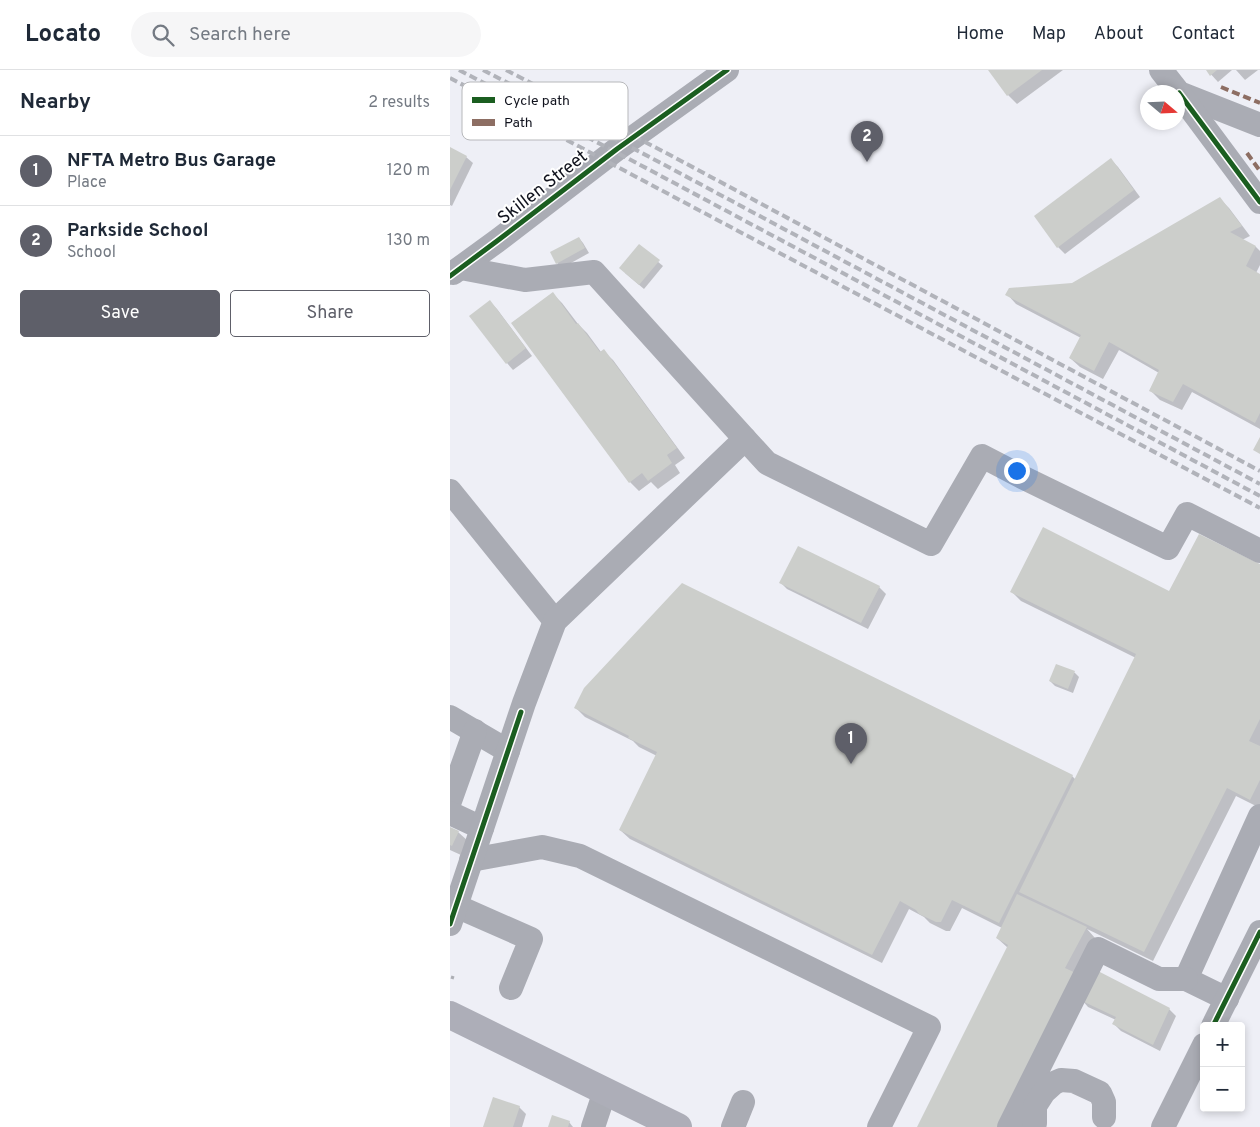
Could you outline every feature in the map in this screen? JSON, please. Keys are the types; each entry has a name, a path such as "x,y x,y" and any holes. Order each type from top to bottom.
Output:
{"main road":[{"path":"450,1015 678,1127"}],"street":[{"name":"Skillen Street","path":"455,272 617,149 726,70"},
{"path":"1161,70 1172,85"},
{"path":"1185,96 1260,125"},
{"path":"1185,102 1260,202"},
{"path":"455,272 525,280 594,272 767,463 931,544 982,456 1168,548 1187,514 1260,551"},
{"path":"511,988 531,939 453,915 521,712 555,621 745,439"},
{"path":"450,491 555,621"},
{"path":"450,717 508,751"},
{"path":"450,801 474,732"},
{"path":"450,813 482,828"},
{"path":"1186,979 1260,816"},
{"path":"471,860 542,847 580,856 929,1027 879,1127"},
{"path":"1215,1022 1260,932"},
{"path":"1009,1127 1098,949 1159,978 1186,979 1227,999"},
{"path":"1163,1127 1200,1053"},
{"path":"1035,1125 1035,1106 1044,1092 1054,1083 1061,1080 1074,1081 1100,1093 1104,1110"},
{"path":"593,1127 605,1091"},
{"path":"732,1127 743,1102"}],"building":[{"path":"988,70 1042,70 1007,96"},
{"path":"1206,70 1217,70 1210,76"},
{"path":"450,147 467,156 450,190"},
{"path":"1111,158 1134,190 1057,248 1034,216"},
{"path":"1220,197 1242,226 1230,232 1256,246 1246,266 1260,274 1260,413 1255,423 1183,384 1173,402 1149,391 1159,370 1109,342 1094,371 1069,358 1081,335 1005,295 1009,288 1072,283"},
{"path":"579,237 585,248 556,264 550,252"},
{"path":"639,244 660,260 639,285 619,268"},
{"path":"553,292 576,324 578,323 600,352 604,349 677,448 667,455 672,463 648,481 642,473 629,483 511,323"},
{"path":"490,300 526,348 506,364 469,316"},
{"path":"1260,437 1260,454 1253,450"},
{"path":"1043,527 1169,591 1199,534 1260,564 1260,719 1249,741 1260,746 1260,780 1250,800 1227,788 1144,952 1019,892 1136,654 1010,592"},
{"path":"798,546 880,586 861,623 779,583"},
{"path":"682,583 1073,775 999,923 952,900 941,922 936,922 919,914 916,910 900,901 872,955 619,830 657,752 574,708 584,688"},
{"path":"1056,664 1075,671 1068,689 1049,681"},
{"path":"450,827 459,831 452,846 450,845"},
{"path":"1017,894 1087,927 1065,968 1078,974 1002,1127 917,1127 1008,945 996,938"},
{"path":"1096,970 1170,1008 1153,1045 1112,1024 1116,1017 1080,1000"},
{"path":"493,1097 520,1106 513,1127 483,1127"},
{"path":"552,1115 570,1121 568,1127 548,1127"}],"railway":[{"path":"459,70 482,82"},
{"path":"483,70 506,82"},
{"path":"506,70 529,82"},
{"path":"450,78 462,84"},
{"path":"628,133 1260,471"},
{"path":"567,140 1260,508"},
{"path":"593,140 1260,496"},
{"path":"617,140 1260,484"}],"marked path":[{"path":"1221,87 1260,103"},
{"path":"1247,153 1260,171"}],"cycle path":[{"path":"450,276 617,149 727,70"},
{"path":"1185,101 1260,202"},
{"path":"450,924 521,712"},
{"path":"1215,1022 1260,932"}],"place":[{"name":"Parkside School","path":"867,162"},
{"name":"NFTA Metro Bus Garage","path":"851,764"}]}
